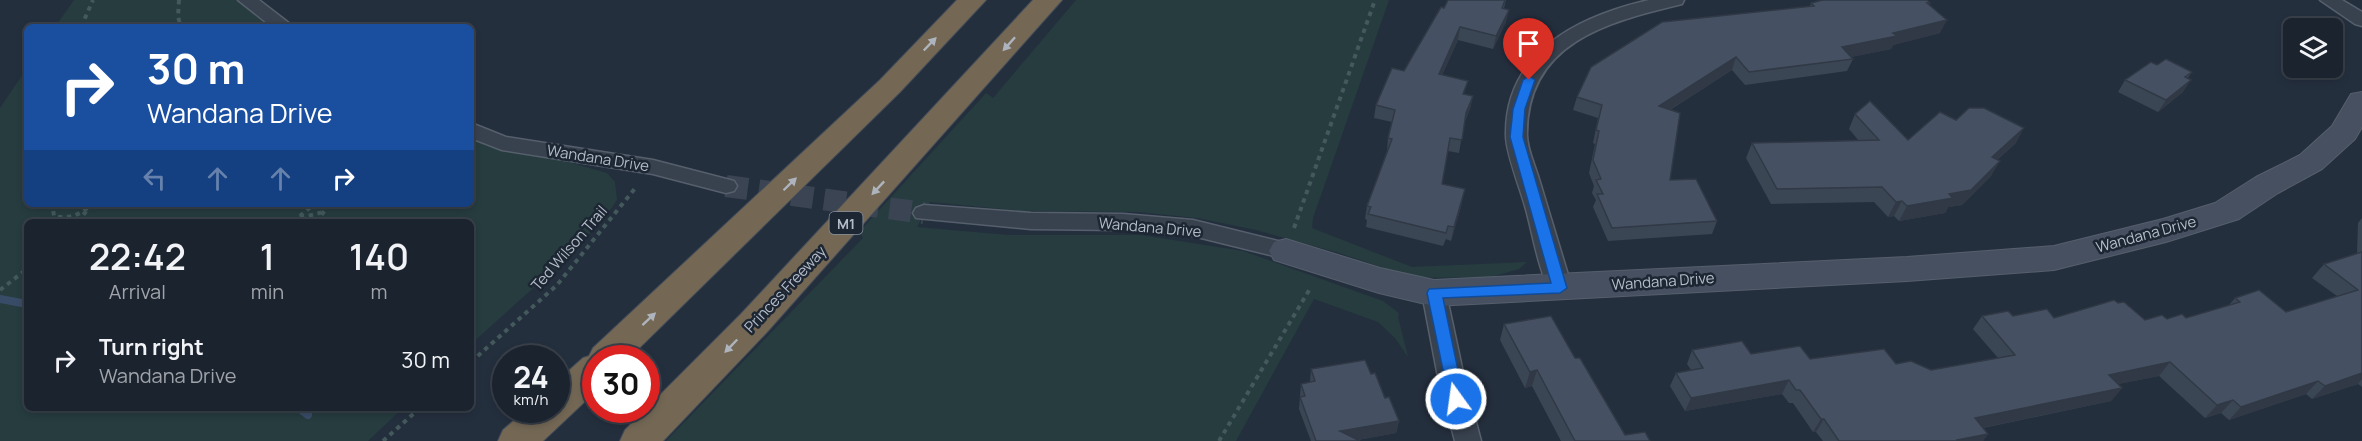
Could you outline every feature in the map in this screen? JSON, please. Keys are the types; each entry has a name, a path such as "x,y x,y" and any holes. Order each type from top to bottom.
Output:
{"highway":[{"path":"620,345 890,86 972,0"},
{"name":"Princes Freeway","path":"639,441 754,323 935,127 1048,0"},
{"path":"570,392 582,382"},
{"path":"517,441 537,423"}],"street":[{"path":"247,0 280,24"},
{"path":"1560,288 1516,137 1516,122 1523,95 1538,66 1561,40 1594,22 1620,12 1676,0"},
{"path":"2329,0 2362,20"},
{"path":"2349,0 2362,5"},
{"name":"Wandana Drive","path":"924,213 1031,221 1123,222 1193,228 1286,251 1379,280 1434,293 1984,264 2054,258 2102,247 2227,211 2267,184 2311,162 2344,132 2362,101"},
{"name":"Wandana Drive","path":"474,131 502,143 652,167 726,186"},
{"path":"1434,293 1451,377 1468,441"}],"path":[{"path":"82,24 93,0"},
{"path":"179,0 177,16 180,24"},
{"path":"1286,251 1375,0"},
{"name":"Ted Wilson Trail","path":"474,359 557,285 652,167"},
{"path":"55,207 54,216 66,219 88,209"},
{"path":"297,219 311,207"},
{"path":"318,219 327,207"},
{"path":"80,219 88,209"},
{"path":"301,219 323,212"},
{"path":"1219,441 1326,263"},
{"path":"0,290 24,271"},
{"path":"383,441 417,411"}],"green space":[{"path":"74,0 240,0 269,24 57,24"},
{"path":"1076,0 1389,0 1313,218 1312,228 1412,267 1527,262 1519,269 1491,277 1413,278 1339,253 1256,230 1197,218 1138,212 1023,211 930,202 917,227 1009,235 1141,235 1243,251 1383,301 1399,313 1408,357 1395,338 1378,322 1314,299 1236,441 666,441 863,238 859,232 986,93 993,98"},
{"path":"24,72 24,207 474,207 474,130 554,158 607,173 615,182 617,200 606,216 560,264 474,341 474,219 24,219 24,411 400,411 368,441 0,441 0,108"}],"building":[{"path":"1448,0 1505,0 1502,8 1509,10 1496,36 1460,27 1439,74 1468,81 1463,94 1473,96 1466,113 1462,140 1450,138 1442,184 1465,189 1454,227 1448,226 1446,233 1368,214 1371,207 1367,206 1392,139 1388,138 1395,110 1376,105 1392,68 1404,71 1441,7 1444,8"},
{"path":"1823,0 1927,0 1930,3 1927,3 1947,20 1893,33 1897,36 1842,47 1853,59 1749,72 1736,57 1659,106 1680,113 1670,180 1696,179 1717,221 1612,228 1597,194 1603,194 1596,180 1601,179 1593,160 1599,131 1596,130 1602,105 1577,97 1591,67 1662,22 1814,6 1811,3"},
{"path":"2166,59 2192,72 2185,77 2191,80 2166,100 2125,80 2151,62 2157,65"},
{"path":"1870,101 1908,140 1940,112 1956,120 1969,108 1984,108 2024,128 1992,157 2000,161 1971,190 1949,194 1953,198 1907,206 1902,201 1896,202 1882,187 1777,189 1752,143 1879,140 1855,114"},
{"path":"2362,252 2362,373 2325,386 2318,381 2241,407 2233,400 2217,405 2170,362 2109,375 2122,388 1975,418 1988,434 1958,441 1839,441 1824,419 1821,419 1800,390 1796,390 1789,380 1691,398 1676,373 1703,368 1692,350 1742,341 1751,354 1800,346 1810,359 1884,349 1896,364 1911,361 1931,370 2015,355 1982,316 2008,311 2013,316 2047,309 2054,318 2114,300 2118,303 2124,302 2145,320 2162,315 2167,319 2182,314 2186,318 2240,302 2235,298 2259,290 2286,312 2358,290 2324,264"},
{"path":"1551,316 1575,358 1580,358 1625,435 1645,432 1650,441 1575,441 1537,370 1530,372 1504,324"},
{"path":"1365,360 1371,374 1375,373 1385,398 1389,397 1399,421 1340,431 1360,441 1316,441 1300,397 1305,396 1301,384 1315,381 1311,369"}],"waterway":[{"path":"0,299 24,303"},
{"path":"303,411 308,415"}],"tunnel":[{"path":"726,186 924,213"}],"route":[{"path":"1456,399 1434,293 1509,288 1560,288 1516,137 1516,122 1529,80"}]}
